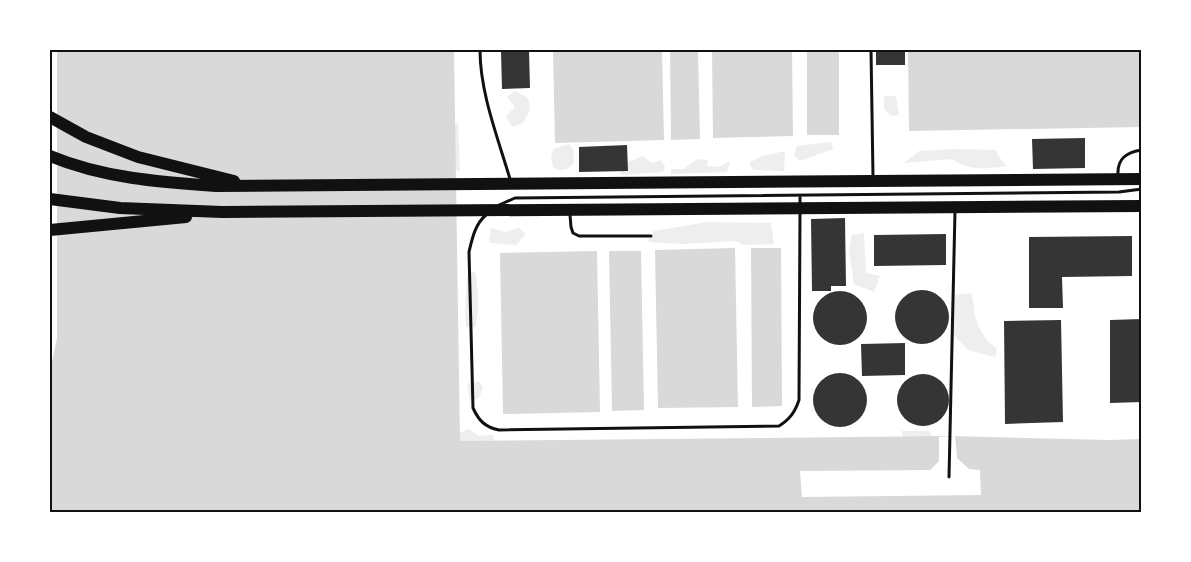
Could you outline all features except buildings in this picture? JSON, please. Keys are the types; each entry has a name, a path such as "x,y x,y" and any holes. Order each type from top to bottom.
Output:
{"highway":[{"path":"50,117 86,136 138,157 250,185"},
{"path":"50,156 100,172 148,181 216,186 1142,178"},
{"path":"50,199 120,208 222,212 1142,206"},
{"path":"50,230 222,212"}],"lane":[{"path":"480,50 488,103 515,198"},
{"path":"871,50 873,183"},
{"path":"1119,192 1118,166 1123,156 1142,150"},
{"path":"800,195 799,400 788,421 779,426 499,430 487,427 478,418 473,408 469,252 473,233 482,218 504,202 515,198 569,198 800,195 1119,192 1142,189"},
{"path":"569,198 571,227 573,233 579,236 651,236"},
{"path":"949,477 955,206"}],"shaded area":[{"path":"57,50 454,50 460,441 949,436 1141,439 1141,512 50,512 50,372 57,338"},
{"path":"553,50 662,50 664,140 555,143"},
{"path":"670,50 698,50 700,139 671,140"},
{"path":"712,50 792,50 793,136 713,138"},
{"path":"807,50 839,50 839,135 807,135"},
{"path":"908,50 1141,50 1141,127 909,131"},
{"path":"515,91 528,98 530,110 523,123 512,127 506,116 515,107 507,97"},
{"path":"884,96 896,96 899,115 891,116 884,109"},
{"path":"458,122 460,171 447,169 455,125"},
{"path":"831,142 833,149 800,161 794,155 797,146"},
{"path":"569,144 573,149 574,163 567,169 558,170 553,167 551,157 553,149"},
{"path":"996,150 1007,166 971,167 952,159 904,163 919,151"},
{"path":"785,151 784,171 753,170 749,163 762,156"},
{"path":"643,156 652,163 661,160 665,167 663,172 623,175 620,173 623,164"},
{"path":"697,159 708,160 707,166 719,167 730,161 727,172 671,174 671,169 684,169"},
{"path":"707,222 771,223 774,244 743,245 735,241 682,244 648,242 654,231"},
{"path":"491,228 505,232 519,228 526,234 516,245 491,243 489,241"},
{"path":"864,233 866,273 880,276 874,292 854,284 849,250 852,235"},
{"path":"735,248 738,407 658,408 655,250"},
{"path":"751,248 781,248 782,406 752,407"},
{"path":"597,251 600,412 503,414 500,253"},
{"path":"609,251 641,251 644,410 612,411"},
{"path":"475,271 478,299 477,320 475,327 466,327 467,275"},
{"path":"971,293 980,329 997,348 995,357 968,350 951,332 953,295"},
{"path":"479,381 483,387 479,398 470,401 467,385"},
{"path":"469,429 479,436 493,435 494,445 450,446 459,433"},
{"path":"902,431 929,431 937,445 903,442"}],"pier":[{"path":"955,436 957,458 969,469 980,470 981,495 802,497 800,471 930,470 939,461 939,437"}]}
